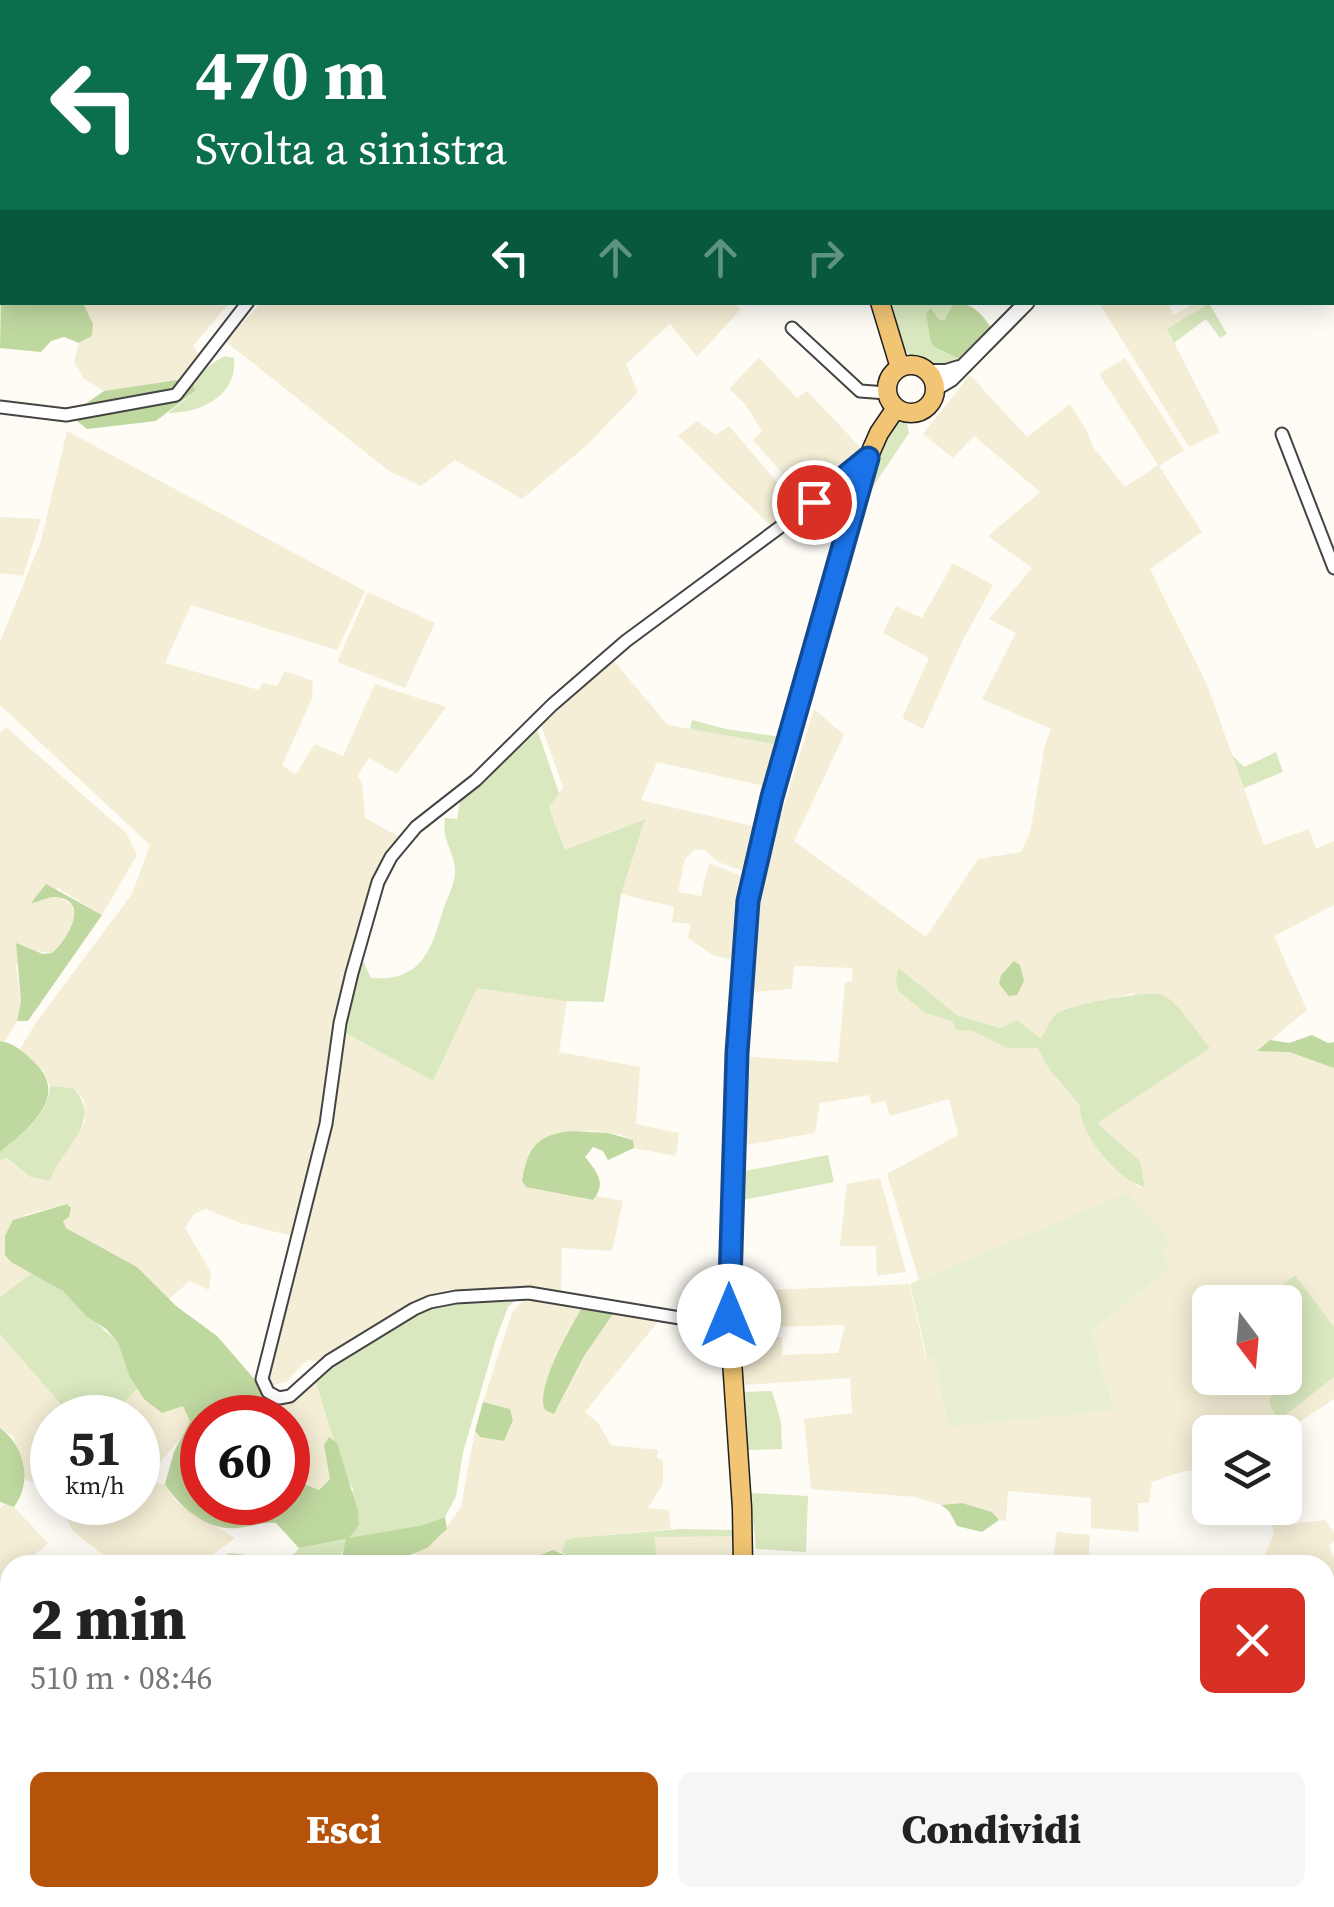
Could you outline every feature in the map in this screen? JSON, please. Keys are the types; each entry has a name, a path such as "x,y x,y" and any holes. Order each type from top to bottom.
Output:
{"main road":[{"path":"881,305 900,368"},
{"path":"743,1555 729,1316 737,1053 748,901 786,746 868,458 892,400 888,381 900,368 913,365 931,381 932,400 922,410 908,412 892,400"}],"street":[{"path":"0,406 66,415 176,395 246,305"},
{"path":"931,381 964,366 1024,305"},
{"path":"792,328 860,390 892,400"},
{"path":"1282,434 1334,568"},
{"path":"729,1316 680,1318 529,1293 456,1297 414,1309 329,1361 290,1396 279,1398 268,1392 262,1380 326,1124 340,1024 352,973 378,882 391,856 416,827 476,780 552,704 626,641 807,508 868,458"},
{"path":"807,508 834,512 851,520"}],"shaded area":[{"path":"84,305 227,305 193,346 200,356 183,379 104,391 83,378 74,362 79,343 92,336 93,324"},
{"path":"259,305 737,305 741,309 697,357 670,324 626,364 638,392 586,446 522,499 455,460 421,486 389,471 225,341"},
{"path":"1100,305 1168,305 1174,315 1191,305 1205,305 1167,329 1220,432 1189,447"},
{"path":"759,357 797,398 807,391 862,449 857,467 808,503 753,440 762,431 745,404 729,389"},
{"path":"1125,358 1184,450 1159,466 1202,532 1150,569 1208,687 1264,845 1309,829 1316,849 1334,841 1334,905 1274,936 1307,1010 1259,1050 1289,1052 1334,1068 1334,1327 1295,1275 1282,1285 1192,1285 1192,1395 1273,1395 1269,1399 1277,1415 1192,1415 1192,1471 1152,1482 1149,1503 1138,1503 1139,1532 1091,1528 1091,1498 1008,1491 1006,1521 992,1512 962,1503 941,1505 916,1497 811,1489 804,1419 852,1413 850,1378 744,1385 742,1338 782,1337 782,1355 838,1353 845,1325 770,1327 768,1290 909,1284 926,1358 934,1357 948,1427 1115,1409 1091,1331 1172,1267 1160,1251 1171,1243 1030,1235 919,1280 887,1174 958,1135 949,1099 890,1116 885,1101 871,1104 869,1095 820,1103 815,1133 746,1145 750,1057 838,1062 845,982 852,981 853,968 794,966 792,989 753,992 768,858 814,709 844,735 794,841 926,937 978,859 1021,852 1030,833 1051,729 982,699 1016,633 989,619 1032,568 988,536 1040,492 974,436 953,458 923,434 970,375 1027,437 1070,404 1093,447 1125,487 1158,465 1099,374","holes":["899,968 957,1015 1001,1028 1006,1024 1042,1039 1054,1014 1134,993 1097,1123 1140,1161 1145,1186 1139,1187 1100,1153 1083,1123 1080,1107 1049,1069 1038,1047 1007,1048 973,1031 958,1029 952,1021 925,1013 898,991"]},
{"path":"697,421 716,435 729,426 798,507 772,527 678,436"},
{"path":"67,431 365,591 337,650 191,605 165,663 259,690 262,683 277,686 285,671 313,681 312,698 282,766 296,774 315,744 343,756 375,684 446,707 397,774 369,758 357,776 362,782 365,818 403,839 370,894 296,1237 240,1223 206,1209 194,1214 185,1228 211,1272 209,1290 190,1281 169,1299 137,1267 66,1228 63,1221 67,1204 24,1215 11,1262 32,1273 0,1297 0,1160 6,1158 30,1177 49,1181 85,1122 84,1100 73,1088 50,1086 43,1071 20,1049 132,894 150,845 0,705 0,642 41,541"},
{"path":"0,517 41,519 23,576 0,573"},
{"path":"953,563 993,585 923,729 902,718 929,658 883,633 896,606 922,618"},
{"path":"368,592 435,623 405,688 337,662"},
{"path":"612,659 668,725 779,745 769,787 657,762 641,800 757,827 746,872 718,862 704,850 694,850 685,859 678,892 701,896 709,863 744,877 737,961 713,955 688,938 691,924 672,922 674,907 621,894 644,819 565,850 549,806 563,787 541,725"},
{"path":"6,727 126,833 137,855 102,915 58,888 39,902 48,897 71,904 75,915 72,929 52,953 30,950 16,965 21,1001 17,1021 5,1041 0,1041 0,733"},
{"path":"477,988 567,1001 559,1052 640,1067 636,1124 679,1133 676,1156 634,1148 633,1140 622,1135 593,1131 572,1131 530,1152 522,1181 540,1190 569,1193 583,1199 593,1200 596,1196 623,1201 612,1251 562,1248 561,1298 530,1291 374,1333 325,1362 307,1360 286,1382 270,1386 268,1377 342,1031 433,1081"},
{"path":"880,1178 906,1272 877,1276 876,1246 840,1246 847,1184"},
{"path":"526,1297 583,1306 566,1335 555,1413 584,1356 615,1311 660,1319 585,1412 598,1423 611,1445 658,1450 657,1457 663,1461 663,1484 648,1508 669,1510 671,1529 573,1538 565,1541 562,1552 552,1550 539,1555 411,1552 440,1537 461,1507 475,1431 480,1437 503,1441 509,1431 513,1420 510,1409 483,1402 512,1313"},
{"path":"0,1334 53,1395 30,1395 30,1481 24,1479 24,1463 13,1437 0,1428"},
{"path":"1334,1377 1334,1399 1302,1421 1302,1415 1284,1415"},
{"path":"315,1379 337,1443 329,1437 330,1479 319,1490 310,1486 310,1395 294,1395"},
{"path":"160,1404 180,1406 180,1439 160,1463"},
{"path":"160,1484 165,1484 180,1504 180,1525 214,1525 235,1538 212,1555 103,1555 70,1525 160,1525"},
{"path":"5,1504 14,1507 48,1543 34,1555 0,1555 0,1508"},
{"path":"1326,1520 1334,1533 1329,1546 1333,1555 1265,1555 1274,1534 1272,1525"},
{"path":"1057,1532 1090,1535 1089,1555 1054,1555"},
{"path":"736,1536 736,1555 656,1555 653,1537"}],"green space":[{"path":"1,305 84,305 93,324 92,336 79,343 64,337 51,341 41,352 0,348"},
{"path":"891,305 953,305 944,320 938,319 931,343 960,359 936,365 919,361 899,339"},
{"path":"953,305 967,305 992,329 960,359 933,346 926,314 931,308 938,319 944,320"},
{"path":"1210,305 1227,334 1220,338 1206,319 1174,343 1167,329"},
{"path":"225,356 234,358 234,371 230,383 215,400 192,410 168,413 191,395 203,372"},
{"path":"183,379 193,381 195,391 156,421 87,429 73,418 75,411 104,391"},
{"path":"893,419 907,424 909,433 864,500 881,435"},
{"path":"692,720 782,737 779,745 690,729"},
{"path":"537,729 559,793 549,807 565,850 645,819 621,894 604,1002 565,1001 477,988 433,1081 342,1031 361,957 371,978 402,975 421,961 434,938 455,877 445,818 457,819 460,802"},
{"path":"1276,752 1283,772 1244,788 1232,755 1244,767"},
{"path":"46,884 102,915 28,1021 17,1021 21,1001 16,943 43,954 52,953 73,921 72,905 66,900 52,897 31,903"},
{"path":"1014,961 1020,965 1024,981 1017,995 1009,996 999,984 1001,975"},
{"path":"899,968 957,1015 1000,1028 1017,1020 1041,1039 1057,1013 1076,1006 1143,994 1170,999 1210,1048 1097,1123 1140,1161 1145,1187 1124,1176 1102,1155 1086,1129 1080,1106 1049,1069 1038,1048 1007,1048 973,1031 957,1030 952,1021 925,1013 898,991"},
{"path":"1312,1035 1334,1042 1334,1068 1289,1052 1257,1051 1270,1040 1289,1043"},
{"path":"0,1041 30,1058 44,1075 48,1088 47,1100 33,1123 0,1152"},
{"path":"50,1086 73,1088 82,1100 84,1112 78,1134 50,1181 30,1177 7,1158 0,1160 0,1152 39,1115"},
{"path":"572,1131 608,1133 633,1140 634,1148 608,1160 603,1151 593,1147 585,1157 600,1183 593,1200 526,1187 522,1181 524,1169 536,1144"},
{"path":"828,1155 834,1182 743,1200 745,1171"},
{"path":"1127,1193 1171,1242 1161,1252 1172,1267 1091,1331 1115,1410 948,1427 934,1358 927,1358 910,1284"},
{"path":"67,1204 71,1208 69,1217 63,1221 66,1228 137,1267 176,1306 217,1336 268,1395 180,1395 180,1407 162,1413 160,1395 141,1395 130,1378 118,1343 106,1329 86,1316 63,1291 11,1262 5,1255 5,1236 13,1220"},
{"path":"32,1273 63,1291 118,1343 137,1389 131,1395 53,1395 0,1334 0,1297"},
{"path":"1295,1275 1334,1327 1334,1377 1285,1415 1276,1415 1269,1399 1273,1395 1302,1395 1302,1285 1282,1285"},
{"path":"519,1297 508,1307 496,1339 463,1452 456,1496 445,1517 348,1539 341,1555 293,1555 299,1548 347,1539 353,1489 343,1470 315,1379 411,1314 451,1302"},
{"path":"583,1306 615,1311 584,1356 554,1414 545,1410 545,1388 555,1358"},
{"path":"772,1391 781,1422 782,1449 748,1450 744,1392"},
{"path":"483,1402 510,1409 513,1420 504,1441 480,1437 475,1431"},
{"path":"0,1428 15,1444 25,1475 14,1507 0,1502"},
{"path":"329,1437 337,1443 358,1511 359,1525 349,1538 423,1525 445,1517 447,1529 427,1548 410,1555 342,1555 346,1539 299,1548 278,1525 310,1525 310,1486 319,1490 330,1479 324,1445"},
{"path":"180,1440 180,1503 165,1484"},
{"path":"750,1493 808,1496 806,1552 756,1549"},
{"path":"962,1503 992,1512 999,1520 982,1532 957,1526 941,1505"},
{"path":"213,1525 254,1525 237,1528"},
{"path":"681,1529 735,1530 736,1536 654,1537 657,1555 566,1555 562,1552 565,1541"},
{"path":"553,1550 565,1555 540,1555"}],"route":[{"path":"729,1316 737,1053 748,901 772,797 868,458 814,502"}]}
